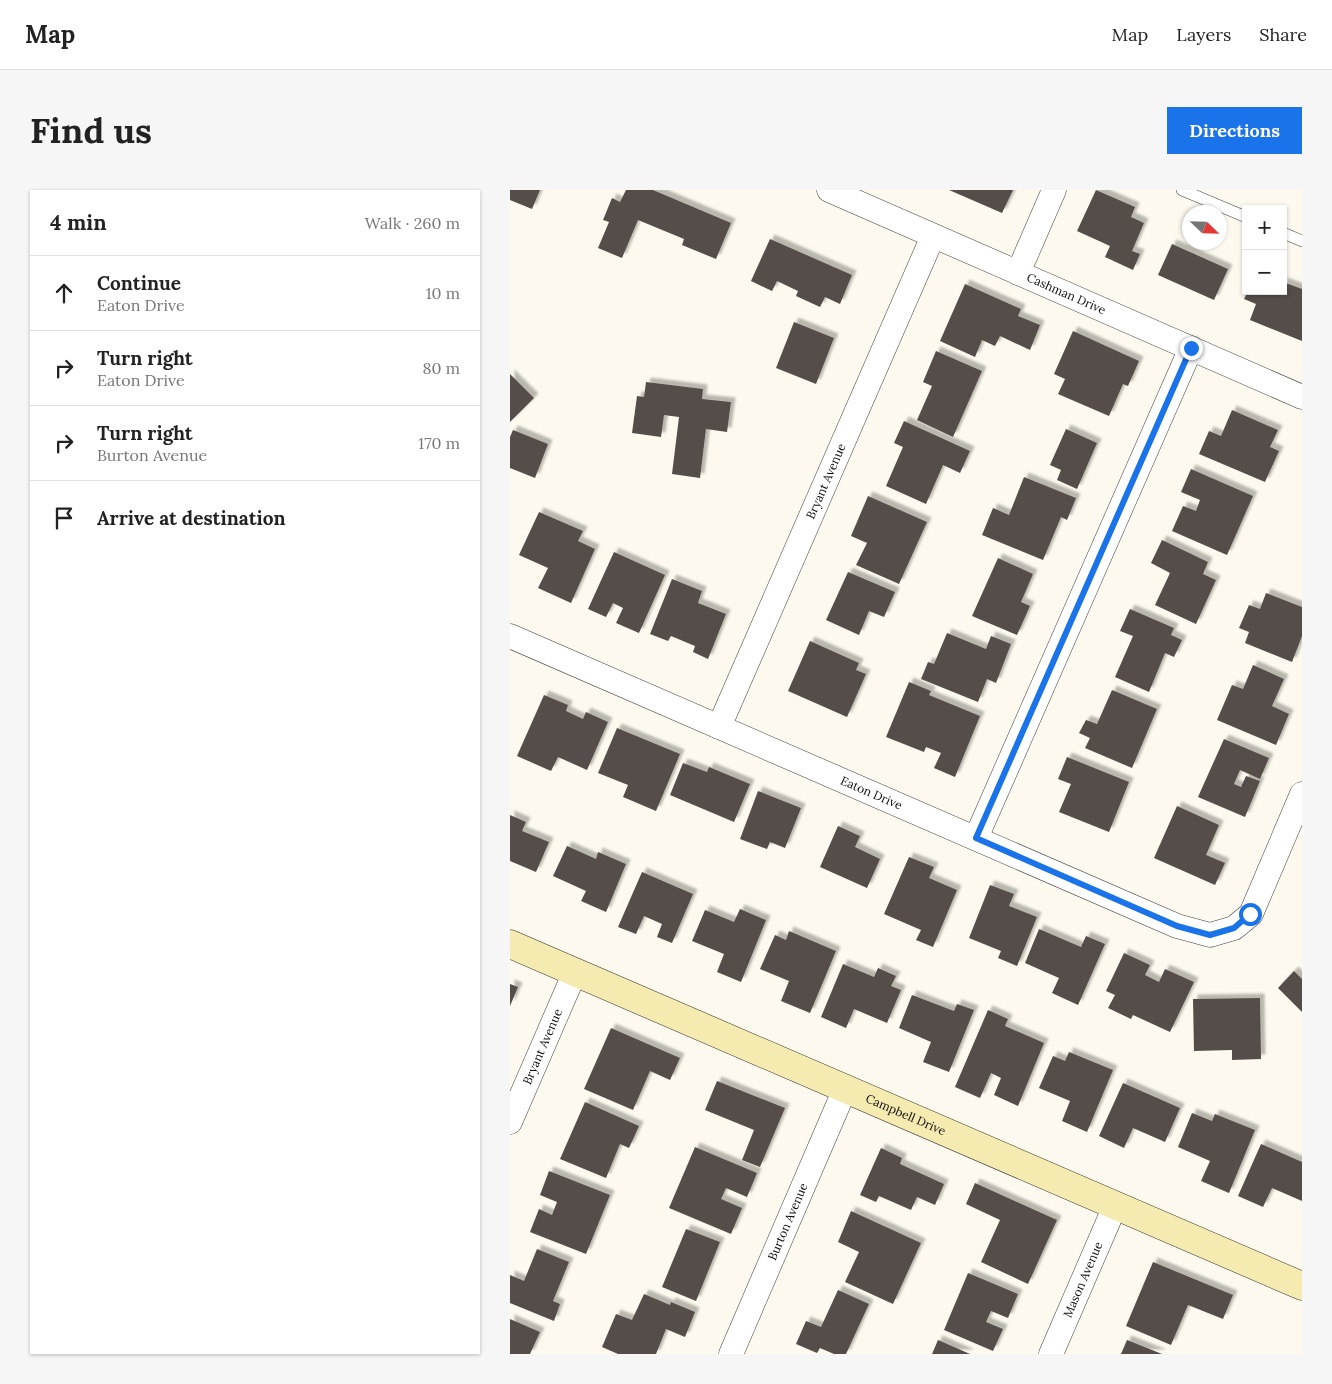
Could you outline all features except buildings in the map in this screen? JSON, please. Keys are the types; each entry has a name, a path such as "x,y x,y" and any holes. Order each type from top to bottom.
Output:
{"street":[{"name":"Cashman Drive","path":"829,190 1302,397"},
{"path":"1018,273 1054,190"},
{"name":"Bryant Avenue","path":"719,726 933,236"},
{"path":"976,838 1191,348"},
{"name":"Eaton Drive","path":"510,636 1177,926 1210,935 1234,928 1250,914 1302,794"},
{"name":"Campbell Drive","path":"510,944 1302,1286"},
{"name":"Bryant Avenue","path":"510,1122 575,972"},
{"name":"Burton Avenue","path":"730,1354 845,1089"},
{"name":"Mason Avenue","path":"1051,1354 1115,1206"}],"lane":[{"path":"1182,190 1242,215"},
{"path":"1287,235 1302,242"}],"route":[{"path":"1191,348 976,838 1177,926 1210,935 1234,928 1250,914"}]}
